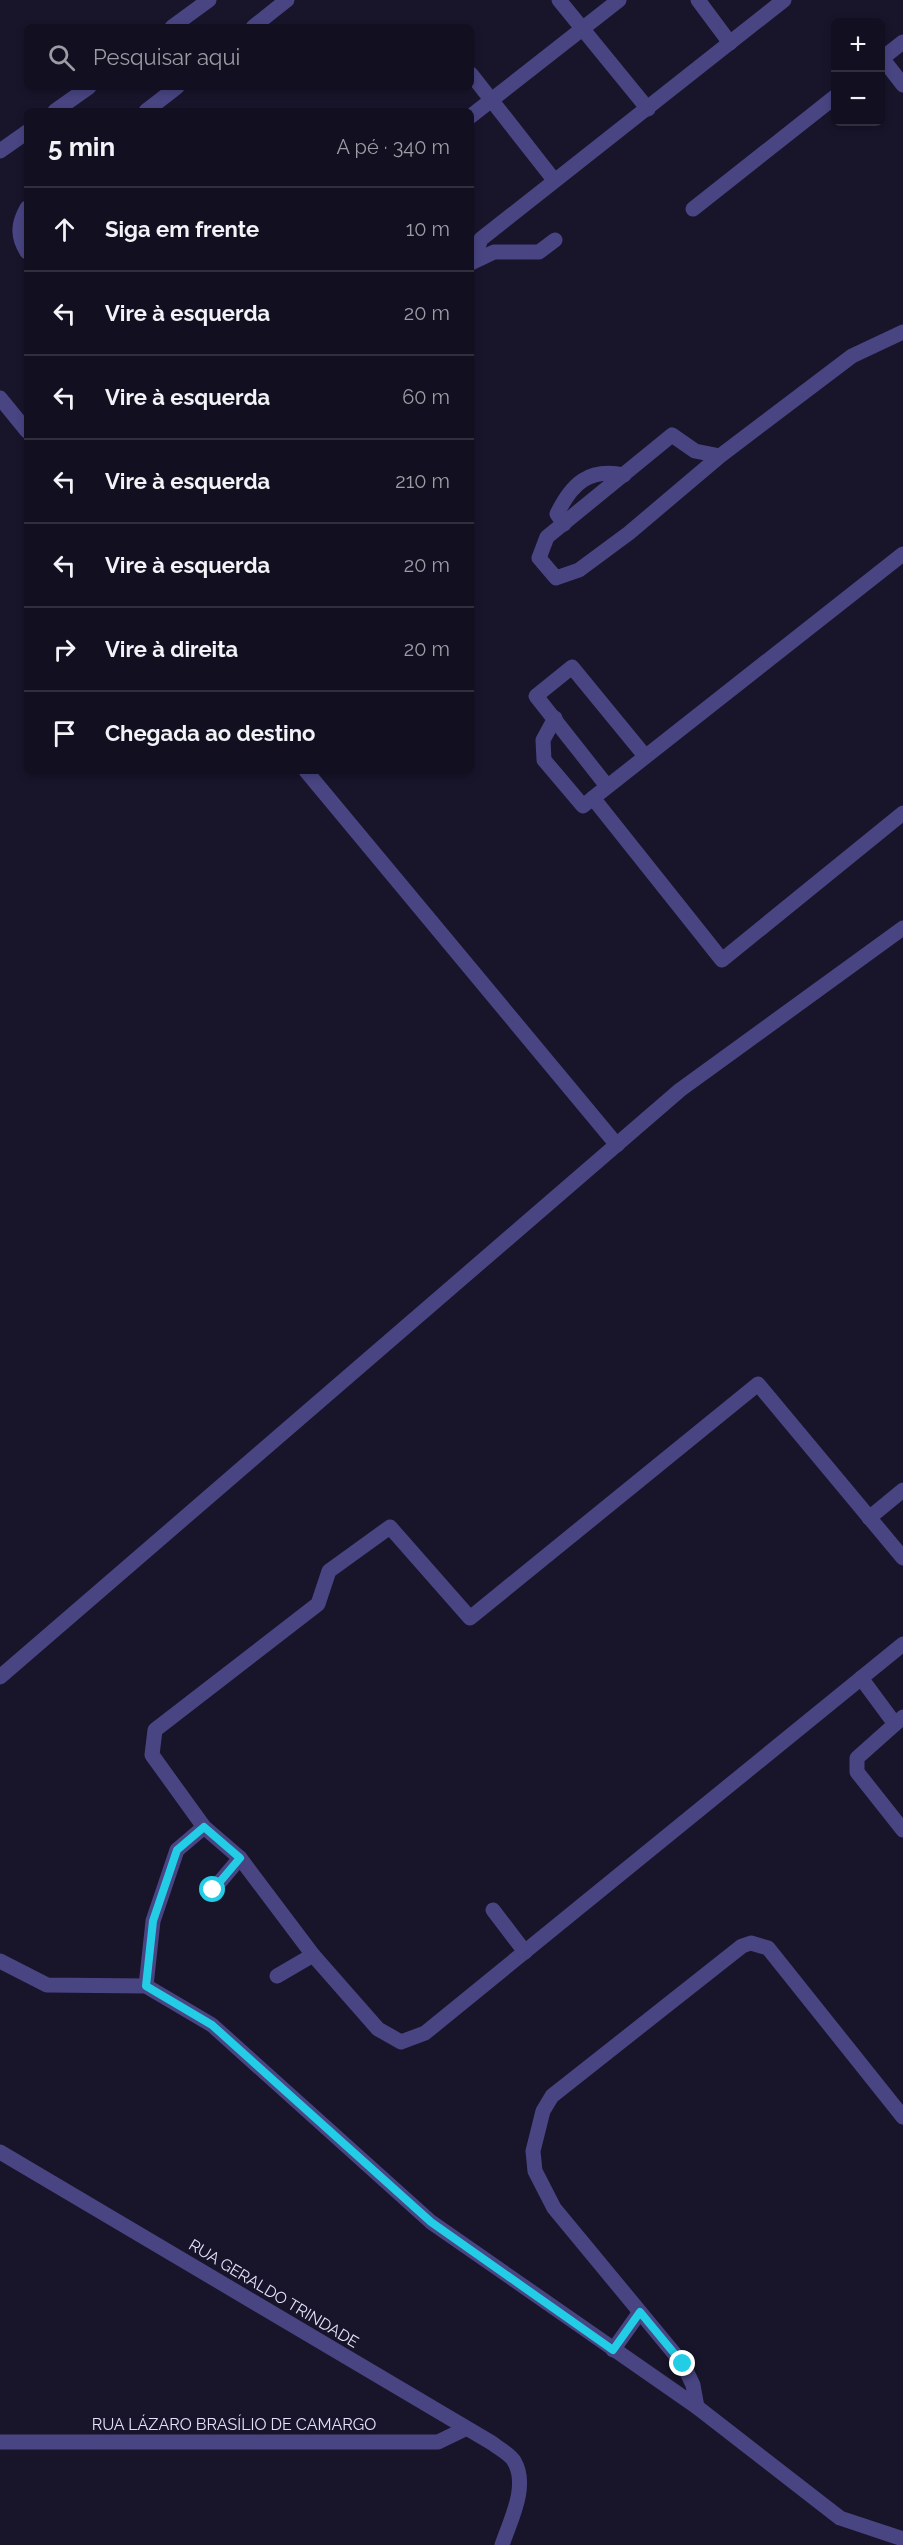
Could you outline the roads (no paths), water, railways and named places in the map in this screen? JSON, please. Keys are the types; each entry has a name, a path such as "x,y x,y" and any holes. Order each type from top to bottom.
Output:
{"street":[{"path":"176,24 210,0"},
{"path":"257,24 287,0"},
{"path":"559,0 648,110"},
{"path":"474,114 619,0"},
{"path":"698,0 730,43"},
{"path":"474,257 481,239 554,180 648,110 784,0"},
{"path":"885,56 903,42"},
{"path":"885,64 903,85"},
{"path":"474,78 554,180"},
{"path":"59,108 84,90"},
{"path":"150,108 173,90"},
{"path":"693,209 831,100"},
{"path":"0,151 24,134"},
{"path":"24,213 21,218 19,235 24,246"},
{"path":"474,261 494,252 539,252 555,240"},
{"path":"720,456 695,451 672,435 547,537 539,558 556,578 579,570 629,533 720,456 852,356 903,332"},
{"path":"0,398 24,427"},
{"path":"564,524 557,514 565,498 586,478 605,472 624,475"},
{"path":"555,718 543,740 544,760 583,806 903,554"},
{"path":"607,786 536,696 554,681 573,667 645,756"},
{"path":"308,774 617,1145"},
{"path":"593,798 722,960 903,813"},
{"path":"0,1677 680,1089 903,928"},
{"path":"903,1558 758,1384 470,1617 390,1527 329,1571 318,1604 155,1730 152,1755 204,1827 240,1858 313,1955 378,2029 401,2042 425,2033 903,1644"},
{"path":"869,1518 903,1490"},
{"path":"861,1678 899,1720 857,1758 855,1766 857,1772 903,1830"},
{"path":"146,1986 153,1921 177,1850 204,1827"},
{"path":"213,1890 240,1858"},
{"path":"493,1910 525,1952"},
{"path":"697,2406 693,2385 683,2364 554,2208 535,2171 533,2151 543,2111 552,2096 742,1946 751,1943 768,1948 903,2117"},
{"path":"276,1976 313,1955"},
{"path":"0,1961 47,1985 146,1986 212,2025 431,2222 697,2406 840,2518 903,2539"},
{"name":"RUA GERALDO TRINDADE","path":"0,2152 492,2443 514,2460 519,2476 518,2499 502,2545"},
{"path":"613,2350 640,2312"},
{"name":"RUA LÁZARO BRASÍLIO DE CAMARGO","path":"0,2442 438,2442 465,2429"}]}
